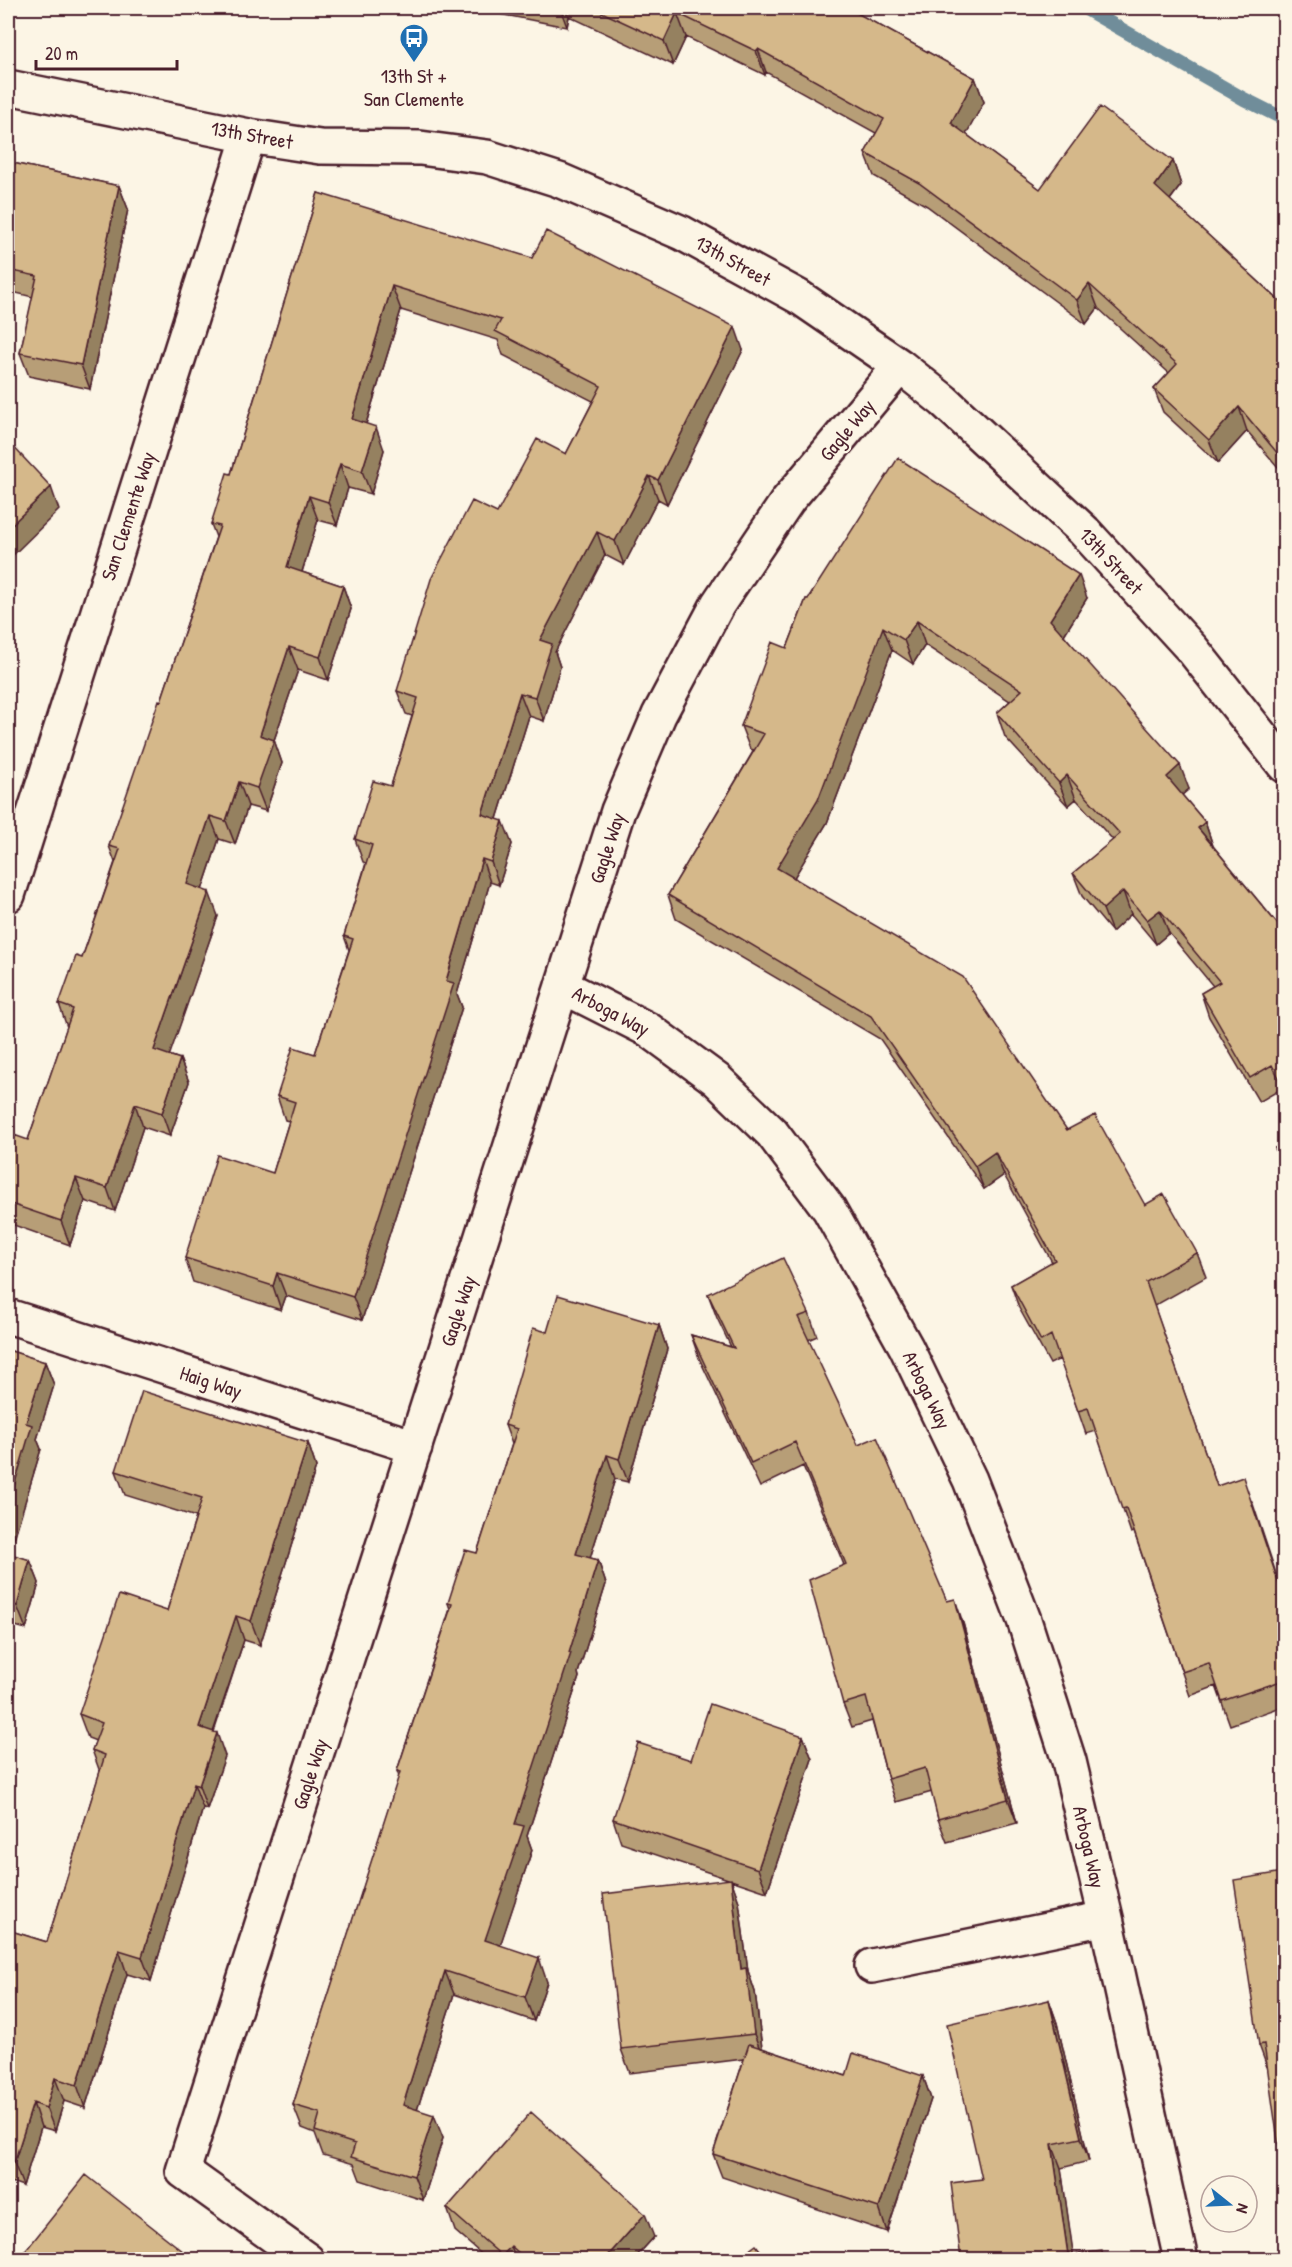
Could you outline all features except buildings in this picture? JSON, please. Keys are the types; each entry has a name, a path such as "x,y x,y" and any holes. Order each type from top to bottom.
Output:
{"street":[{"name":"13th Street","path":"8,87 249,136 320,147 420,148 487,157 559,180 682,233 799,297 900,366 944,400 1084,531 1192,650 1284,765"},
{"name":"San Clemente Way","path":"8,895 19,821 249,136"},
{"name":"Gagle Way","path":"307,2259 183,2171 618,811 658,715 718,604 788,500 900,366"},
{"name":"Arboga Way","path":"562,986 649,1030 717,1080 772,1133 829,1209 906,1347 970,1480 1024,1620 1069,1761 1181,2259"},
{"name":"Haig Way","path":"8,1316 415,1447"},
{"path":"872,1966 1106,1918"}],"waterway":[{"path":"1084,8 1244,99 1284,119"}],"place":[{"name":"13th St + San Clemente","path":"414,64"}]}
